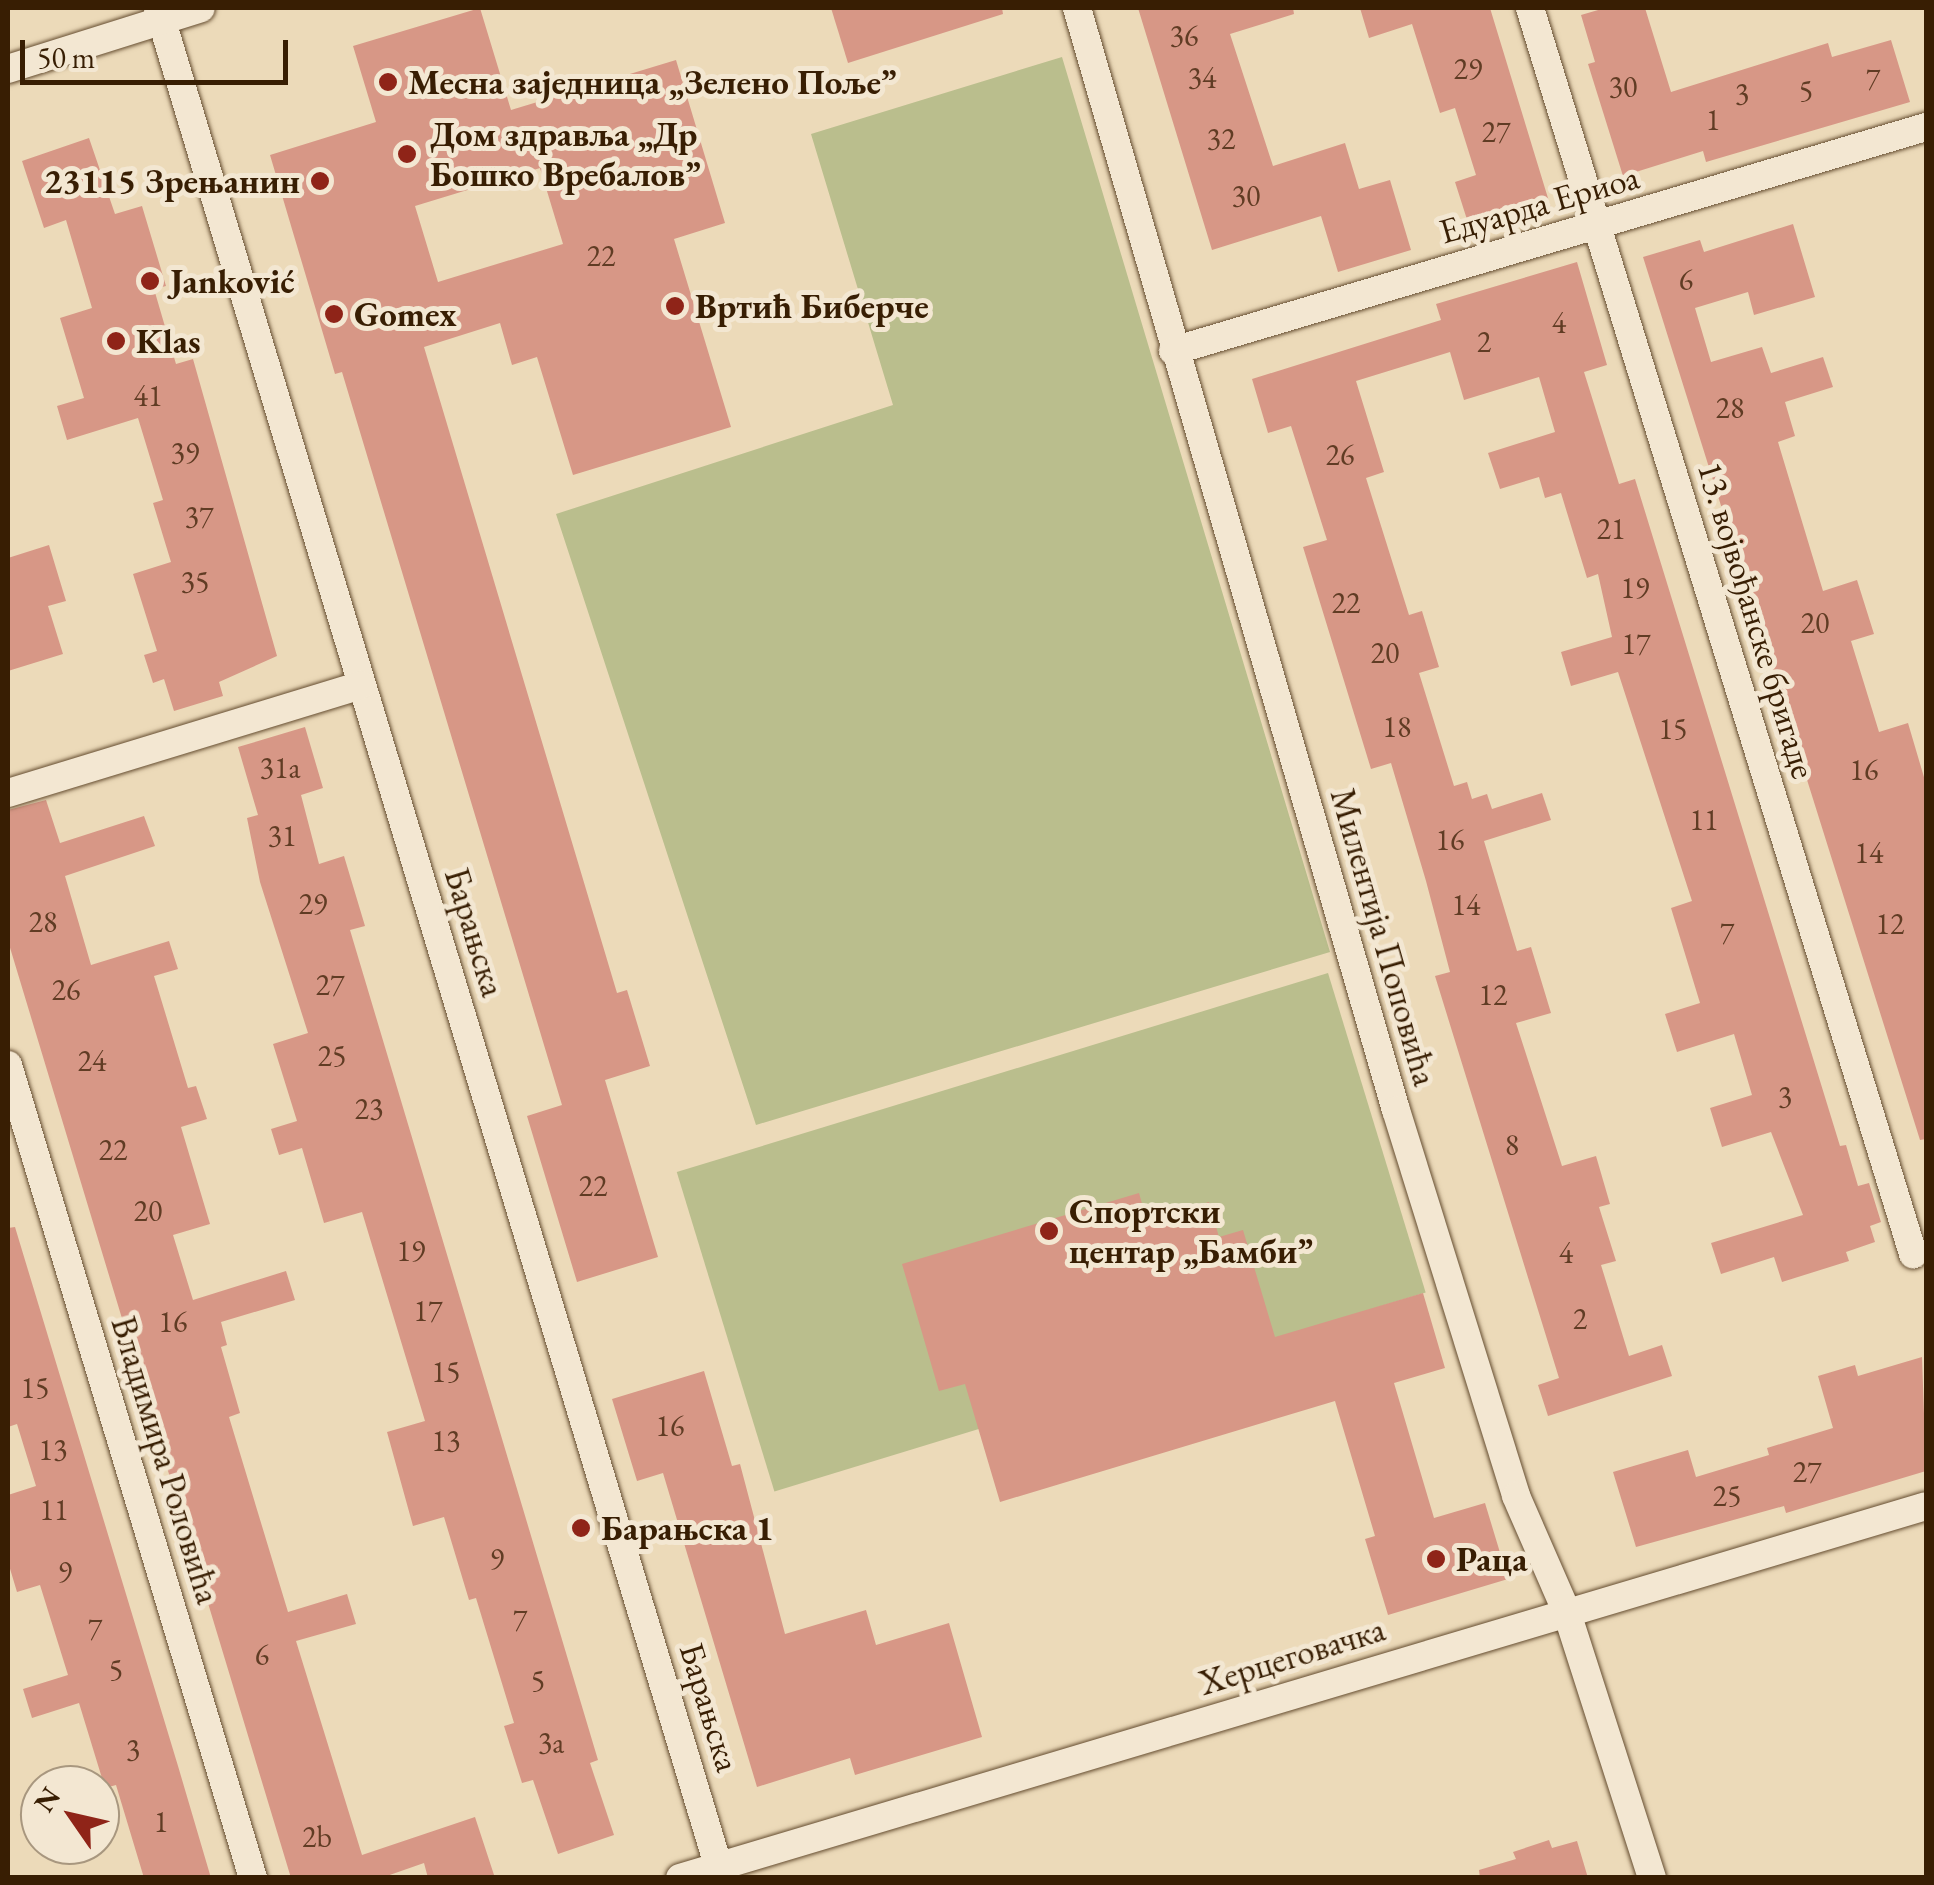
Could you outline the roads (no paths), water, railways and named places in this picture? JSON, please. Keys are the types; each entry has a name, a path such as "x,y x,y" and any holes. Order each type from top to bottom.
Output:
{"street":[{"path":"8,69 160,14 201,8"},
{"name":"Милентија Поповића","path":"1077,8 1173,351 1402,1129 1516,1496 1567,1613 1652,1878"},
{"name":"13. војвођанске бригаде","path":"1530,8 1913,1254"},
{"name":"Барањска","path":"160,14 720,1872"},
{"name":"Едуарда Ериоа","path":"1173,351 1926,127"},
{"path":"8,793 362,685"},
{"name":"Владимира Роловића","path":"8,1064 253,1878"},
{"name":"Херцеговачка","path":"680,1878 720,1872 1926,1506"}],"place":[{"name":"Месна заједница „Зелено Поље”","path":"388,82"},
{"name":"Дом здравља „Др Бошко Вребалов”","path":"407,154"},
{"name":"23115 Зрењанин","path":"320,181"},
{"name":"Janković","path":"150,281"},
{"name":"Вртић Биберче","path":"675,306"},
{"name":"Gomex","path":"334,314"},
{"name":"Klas","path":"116,341"},
{"name":"Спортски центар „Бамби”","path":"1049,1231"},
{"name":"Барањска 1","path":"581,1528"},
{"name":"Раца","path":"1436,1559"}]}
